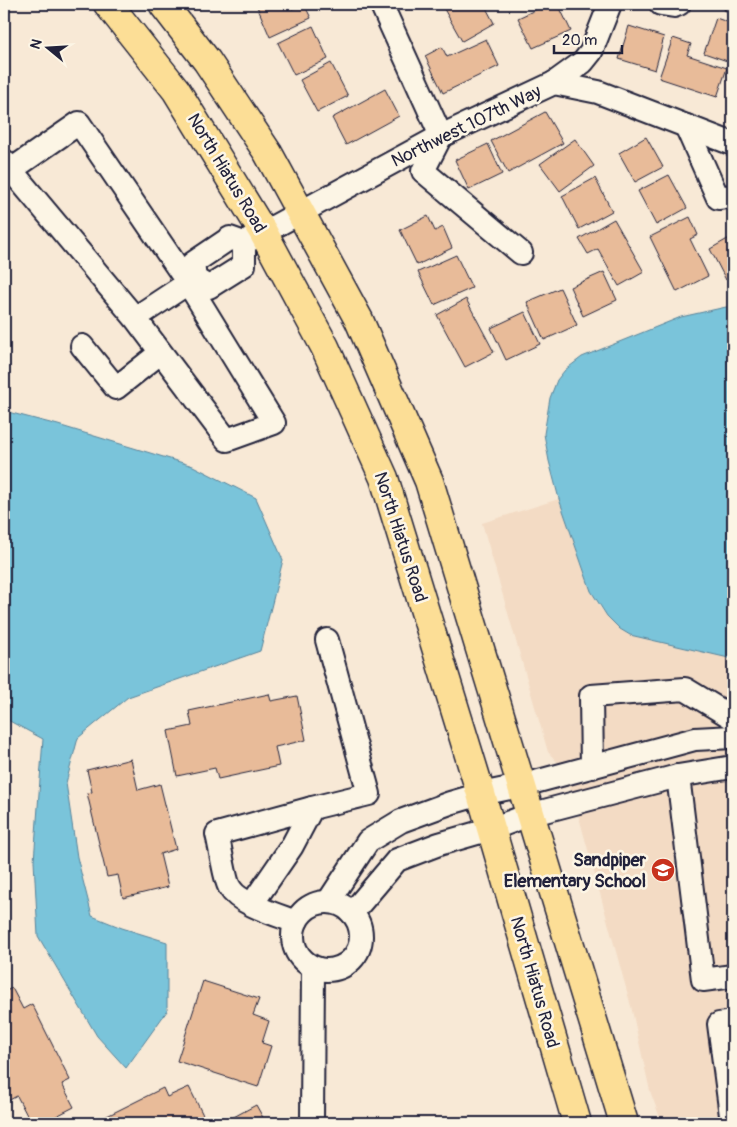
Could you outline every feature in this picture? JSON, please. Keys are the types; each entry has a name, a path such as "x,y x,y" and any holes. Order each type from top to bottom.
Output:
{"main road":[{"name":"North Hiatus Road","path":"108,4 176,90 254,237 325,347 384,478 481,794 577,1123"},
{"path":"163,4 207,61 268,153 359,320 429,481 520,786 624,1123"}],"street":[{"path":"554,83 583,62 591,52 610,4"},
{"path":"661,4 674,6 679,4"},
{"path":"383,8 441,136 423,171 521,253"},
{"name":"Northwest 107th Way","path":"254,237 441,136 554,83 598,92 733,144"},
{"path":"79,122 192,281 274,423 227,440 135,318 8,166 79,122"},
{"path":"686,126 718,198 733,196"},
{"path":"254,237 244,265 209,287 192,281 193,263 230,238 254,237"},
{"path":"135,318 192,281"},
{"path":"82,346 116,388 160,353"},
{"path":"296,922 239,899 229,888 217,834 369,794 327,640"},
{"path":"592,767 591,696 685,689 733,718"},
{"path":"328,902 368,841 401,821 481,794 520,786 695,740 733,737"},
{"path":"352,913 397,860 529,814 678,776 733,767"},
{"path":"678,776 703,980 733,976"},
{"path":"252,904 292,846 312,808"},
{"path":"368,841 388,870"},
{"path":"328,902 341,905 352,913 359,924 361,937 358,950 350,961 339,968 326,970 313,968 302,960 295,949 293,935 296,922 303,911 315,904 328,902"},
{"path":"312,1123 313,968"},
{"path":"732,1123 719,1024 733,1022"}],"shaded area":[{"name":"Sandpiper Elementary School","path":"559,499 591,591 601,609 620,629 630,635 733,659 733,1123 662,1123 650,1091 631,1006 577,810 569,784 559,764 548,752 482,523"}],"water":[{"path":"733,307 733,659 630,635 620,629 607,616 591,591 559,499 544,434 550,398 557,380 565,370 582,357 681,317"},
{"path":"4,411 58,425 193,466 256,498 283,560 260,651 128,697 78,738 66,783 77,857 92,916 122,928 167,942 167,1011 126,1068 97,1036 38,936 34,861 43,739 4,718"}],"building":[{"path":"256,4 290,4 292,9 304,4 311,18 270,37"},
{"path":"453,4 484,4 494,23 462,41 444,9"},
{"path":"548,4 558,4 571,31 533,48 518,18"},
{"path":"727,4 733,4 733,14 724,10"},
{"path":"716,18 733,24 733,63 704,53"},
{"path":"313,26 328,59 294,75 278,43"},
{"path":"629,26 664,37 655,70 619,59"},
{"path":"673,38 691,44 687,55 727,68 717,97 659,78"},
{"path":"486,39 499,66 443,93 425,56 442,47 447,57"},
{"path":"331,63 348,96 317,112 300,80"},
{"path":"385,89 399,116 346,145 332,118"},
{"path":"545,112 563,143 508,173 491,141"},
{"path":"646,137 663,167 635,182 619,153"},
{"path":"575,139 594,166 560,191 540,164"},
{"path":"488,144 502,174 469,190 455,160"},
{"path":"669,175 687,208 656,225 638,191"},
{"path":"595,178 612,211 579,229 562,196"},
{"path":"428,216 435,231 443,227 452,248 417,265 400,230"},
{"path":"690,217 698,235 690,239 708,276 677,292 650,237"},
{"path":"614,219 644,272 619,286 598,249 588,254 579,239"},
{"path":"733,236 733,276 726,280 710,249"},
{"path":"456,255 472,288 434,305 418,272"},
{"path":"604,272 617,300 583,316 570,287"},
{"path":"560,288 577,325 544,340 527,302"},
{"path":"466,299 494,352 465,367 437,315"},
{"path":"525,312 540,344 506,360 491,328"},
{"path":"269,694 271,701 297,696 306,740 275,747 279,766 218,779 215,768 177,776 168,731 192,726 189,711"},
{"path":"131,759 138,790 160,784 176,849 160,854 168,887 123,898 118,875 107,877 87,793 92,792 87,770"},
{"path":"203,981 259,999 253,1015 269,1021 262,1043 271,1046 258,1087 177,1061"},
{"path":"12,988 23,1009 32,1004 70,1080 62,1084 74,1107 43,1123 31,1123 17,1096 4,1103 4,992"},
{"path":"189,1087 207,1123 93,1123 163,1088 167,1097"},
{"path":"256,1105 266,1123 233,1123 230,1119"}],"place":[{"name":"Sandpiper Elementary School","path":"663,870"}]}
